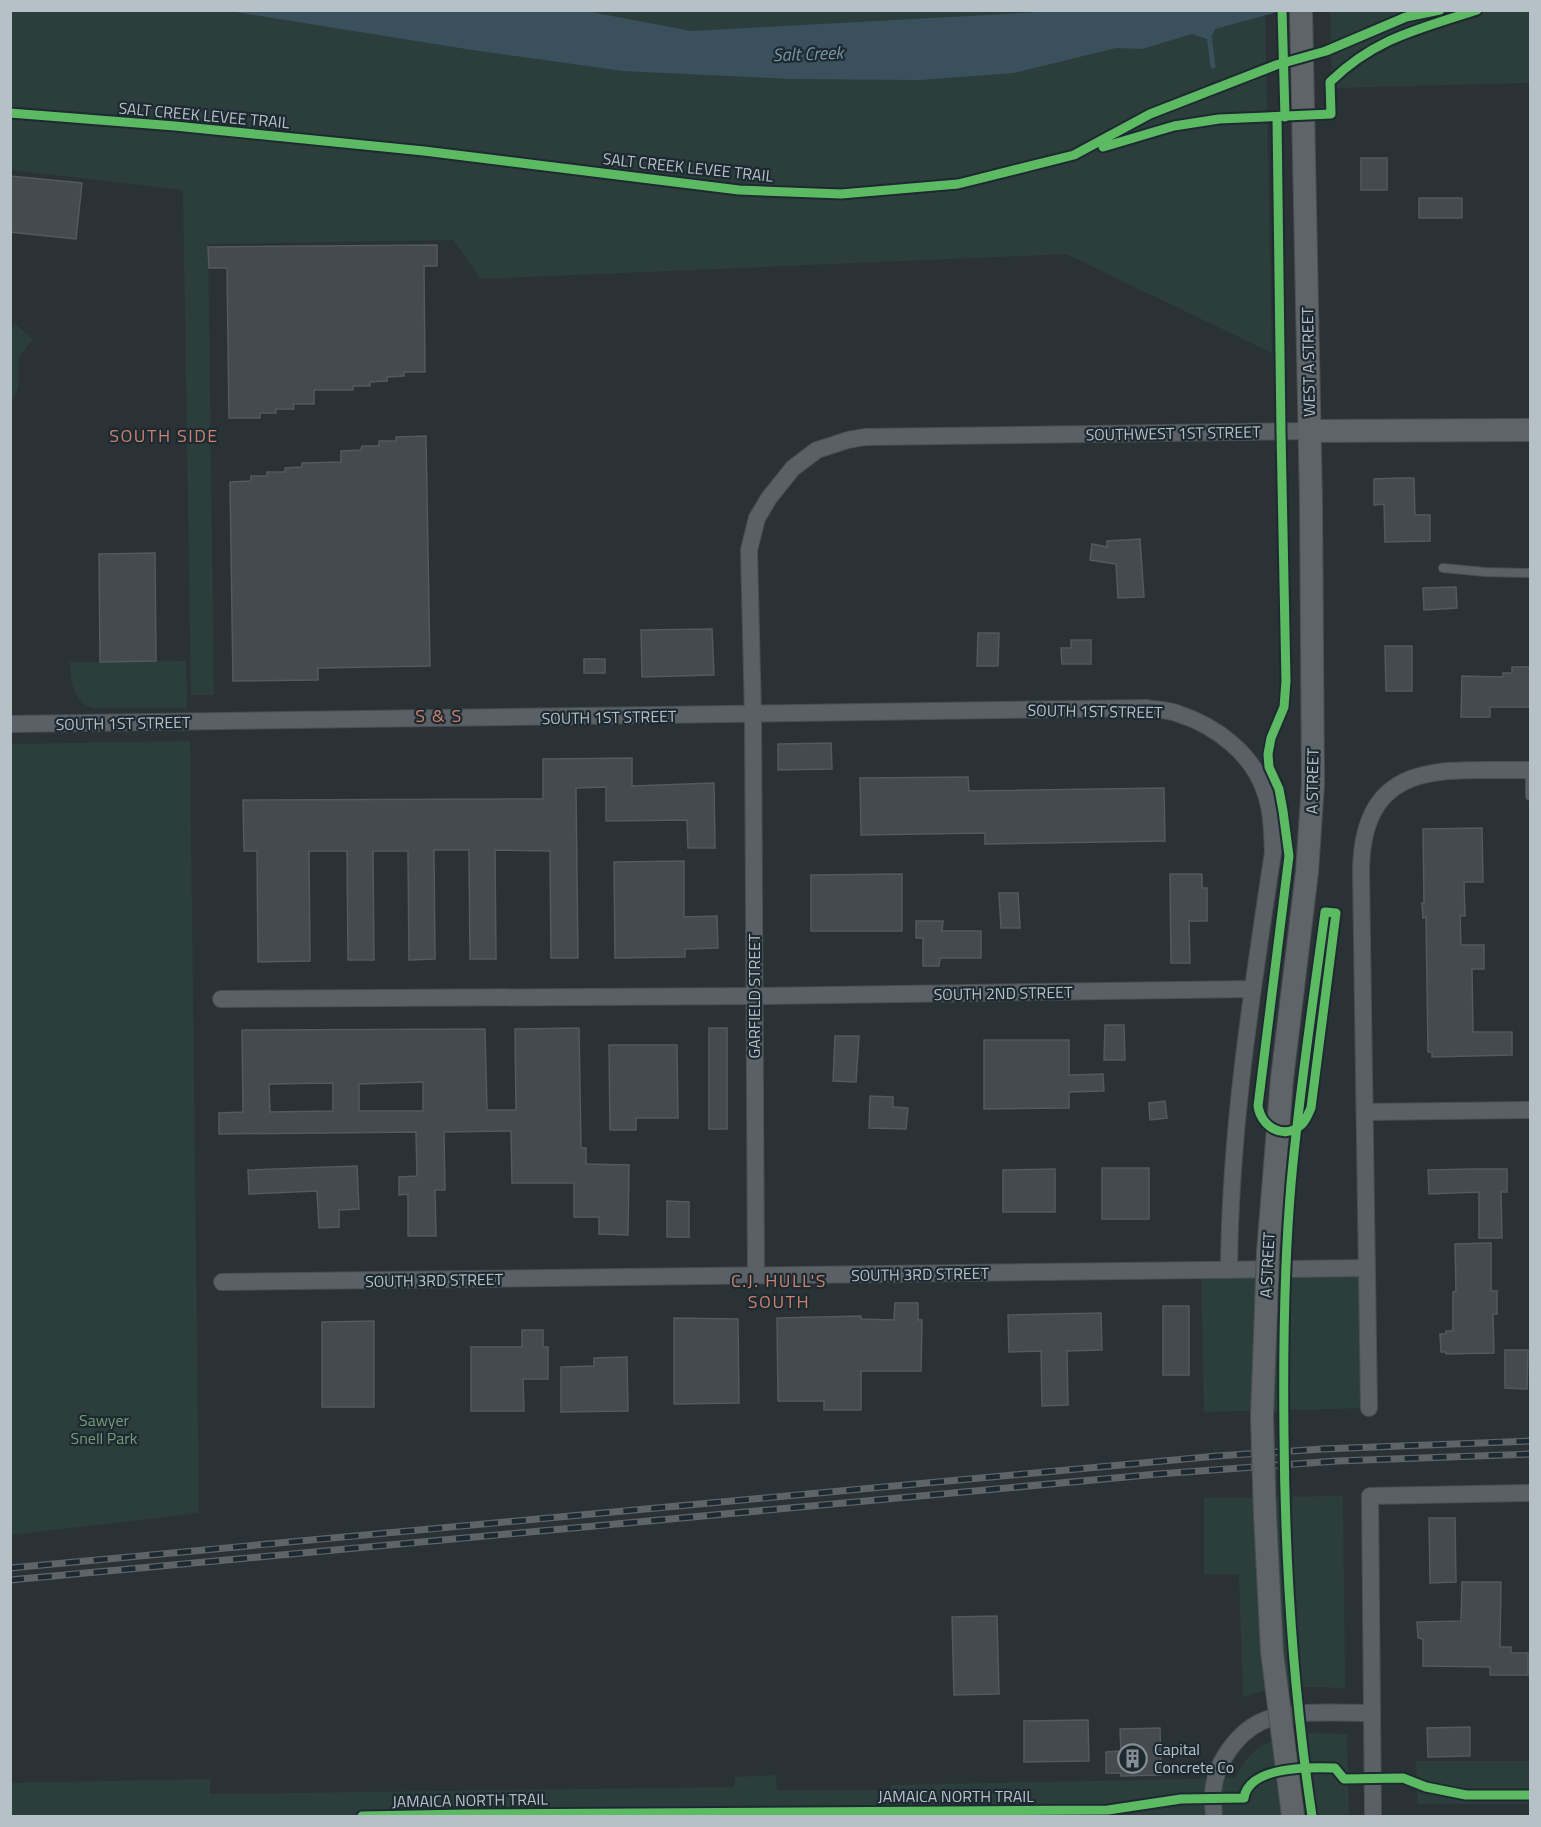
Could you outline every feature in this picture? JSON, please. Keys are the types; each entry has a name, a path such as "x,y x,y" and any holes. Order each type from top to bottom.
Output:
{"main road":[{"name":"WEST A STREET","path":"1301,10 1310,431 1313,714"},
{"name":"SOUTHWEST 1ST STREET","path":"1310,431 1530,430"},
{"name":"A STREET","path":"1293,1816 1272,1652 1262,1418 1268,1240 1282,1079 1309,854 1313,784 1313,714"}],"street":[{"name":"SOUTHWEST 1ST STREET","path":"753,715 748,561 750,537 757,518 777,487 793,468 817,450 848,440 882,436 1310,431"},
{"name":"SOUTH 1ST STREET","path":"10,724 1147,708 1178,713 1204,725 1230,742 1252,766 1265,792 1272,821 1273,852 1252,989"},
{"name":"GARFIELD STREET","path":"753,715 756,1276"},
{"path":"1369,1408 1361,848 1368,823 1381,800 1409,779 1433,772 1530,770"},
{"name":"SOUTH 2ND STREET","path":"220,999 754,996 1252,989"},
{"path":"1229,1270 1234,1146 1252,989"},
{"path":"1365,1112 1530,1110"},
{"name":"SOUTH 3RD STREET","path":"222,1282 1367,1268"},
{"path":"1373,1816 1370,1496 1530,1493"},
{"path":"1214,1816 1212,1798 1214,1782 1234,1743 1251,1729 1271,1718 1306,1714 1372,1713"}],"lane":[{"path":"1443,568 1530,573"},
{"path":"1530,770 1530,796"}],"green space":[{"path":"11,11 1265,11 1272,353 1066,254 481,279 453,240 208,244 214,695 191,695 183,190 11,170"},
{"path":"1330,11 1530,11 1530,83 1332,88"},
{"path":"15,324 33,339 19,357 18,387 11,405 11,330"},
{"path":"186,661 187,708 93,708 81,701 72,683 70,662"},
{"name":"Sawyer Snell Park","path":"190,741 199,1513 11,1535 11,744"},
{"path":"1367,1268 1369,1408 1204,1412 1201,1271"},
{"path":"1343,1496 1345,1688 1281,1688 1243,1697 1239,1574 1204,1574 1204,1498"},
{"path":"1315,1733 1347,1734 1349,1816 11,1816 10,1783 210,1779 210,1794 224,1794 734,1787 735,1777 776,1775 777,1790 890,1790 891,1785 1235,1778 1242,1765 1258,1748 1278,1739"},
{"path":"1416,1761 1530,1761 1530,1804 1417,1804"}],"water":[{"name":"Salt Creek","path":"1076,10 1281,11 1215,29 1210,40 1192,34 1142,49 1116,48 1014,73 920,80 792,79 623,71 466,49 229,11 586,11 691,31"}],"building":[{"path":"1361,158 1387,158 1387,190 1361,190"},
{"path":"10,176 82,183 76,239 10,232"},
{"path":"1419,198 1462,198 1462,218 1419,218"},
{"path":"437,245 437,266 424,266 425,372 404,372 404,376 387,377 387,381 370,382 370,386 353,386 353,390 314,390 314,404 293,404 294,409 276,409 276,413 260,413 260,418 229,418 227,268 209,268 208,247"},
{"path":"426,436 430,666 318,668 318,680 233,681 230,482 251,481 251,476 267,476 267,472 285,472 285,468 302,467 302,463 341,462 341,451 361,450 362,446 379,446 379,441 396,441 396,437"},
{"path":"1414,478 1415,515 1430,515 1430,541 1385,542 1384,504 1374,505 1374,479"},
{"path":"1140,539 1144,597 1118,598 1116,564 1090,560 1092,544 1107,547 1107,541"},
{"path":"155,553 156,661 100,662 99,554"},
{"path":"1456,587 1457,608 1424,610 1423,588"},
{"path":"712,629 714,675 642,677 641,630"},
{"path":"978,633 999,633 998,666 977,666"},
{"path":"1071,640 1091,640 1091,664 1062,664 1061,648 1071,648"},
{"path":"1385,646 1412,646 1412,691 1386,691"},
{"path":"584,659 605,659 605,673 584,673"},
{"path":"1512,667 1530,667 1530,707 1490,707 1490,717 1461,717 1462,676 1503,677 1503,673 1512,673"},
{"path":"831,743 832,769 778,770 778,744"},
{"path":"632,758 632,786 714,783 715,848 688,848 687,820 606,821 606,787 576,788 578,958 551,958 550,851 495,850 496,959 470,959 469,850 434,850 435,959 409,960 408,851 373,851 374,960 348,960 347,851 309,851 310,961 258,962 257,851 244,851 243,800 543,799 543,759"},
{"path":"968,777 969,791 1164,788 1165,841 985,844 985,833 861,835 860,778"},
{"path":"1482,828 1483,882 1464,882 1465,916 1460,916 1461,945 1484,945 1484,969 1472,969 1473,1032 1512,1032 1512,1055 1432,1057 1432,1052 1428,1052 1426,917 1423,918 1422,903 1424,903 1423,829"},
{"path":"684,861 684,917 717,916 718,948 685,949 685,957 615,958 614,862"},
{"path":"902,874 902,931 811,931 811,875"},
{"path":"1170,874 1202,874 1202,888 1207,888 1207,921 1189,921 1190,963 1171,963"},
{"path":"999,893 1018,893 1020,928 1001,928"},
{"path":"916,921 943,921 942,931 981,931 981,958 940,958 939,966 923,966 923,938 916,938"},
{"path":"1105,1025 1124,1025 1125,1060 1104,1060"},
{"path":"579,1028 581,1148 586,1148 586,1164 629,1165 628,1235 599,1234 599,1217 574,1217 574,1183 512,1183 511,1131 444,1132 445,1190 435,1190 436,1236 408,1236 408,1194 399,1195 399,1177 417,1176 416,1132 219,1134 219,1113 243,1112 242,1030 485,1029 487,1110 516,1110 515,1029","holes":["423,1082 423,1111 359,1111 359,1084","333,1083 333,1111 270,1112 269,1084"]},
{"path":"709,1028 727,1028 727,1129 709,1129"},
{"path":"835,1036 859,1036 856,1082 833,1081"},
{"path":"984,1040 1069,1040 1069,1075 1103,1074 1104,1091 1069,1092 1069,1108 984,1109"},
{"path":"609,1045 677,1045 678,1118 636,1118 636,1130 610,1130"},
{"path":"870,1096 893,1097 893,1107 908,1108 906,1129 869,1128"},
{"path":"1165,1101 1167,1118 1150,1120 1149,1103"},
{"path":"357,1166 359,1209 339,1210 339,1227 319,1228 317,1191 249,1194 248,1170"},
{"path":"1102,1168 1149,1168 1149,1219 1102,1219"},
{"path":"1055,1169 1055,1212 1003,1212 1003,1170"},
{"path":"1507,1169 1507,1192 1501,1192 1502,1238 1479,1238 1479,1192 1429,1194 1428,1170"},
{"path":"667,1201 689,1202 689,1237 667,1237"},
{"path":"1491,1243 1491,1291 1497,1291 1497,1314 1493,1314 1494,1353 1446,1354 1446,1352 1441,1352 1440,1334 1453,1331 1453,1292 1456,1291 1455,1244"},
{"path":"895,1303 918,1303 918,1320 922,1320 921,1371 861,1371 861,1410 824,1410 824,1401 778,1401 777,1318 861,1316 861,1319 894,1320"},
{"path":"1163,1306 1189,1306 1189,1375 1163,1375"},
{"path":"1101,1313 1102,1350 1067,1351 1068,1405 1042,1406 1041,1351 1009,1352 1008,1315"},
{"path":"674,1318 738,1319 739,1403 674,1404"},
{"path":"374,1321 374,1407 322,1407 322,1322"},
{"path":"522,1330 543,1330 543,1347 548,1347 548,1379 523,1379 524,1411 471,1411 471,1347 522,1347"},
{"path":"1505,1350 1528,1350 1527,1389 1505,1388"},
{"path":"627,1357 628,1411 561,1412 561,1367 594,1366 594,1358"},
{"path":"1429,1518 1455,1518 1456,1582 1430,1583"},
{"path":"1462,1582 1501,1582 1500,1647 1511,1647 1511,1653 1528,1653 1528,1675 1490,1675 1490,1667 1423,1666 1423,1639 1418,1638 1417,1622 1461,1621"},
{"path":"997,1616 999,1694 954,1695 952,1617"},
{"path":"1088,1720 1089,1761 1024,1762 1024,1721"},
{"path":"1470,1727 1470,1756 1428,1757 1427,1728"},
{"name":"Capital Concrete Co","path":"1160,1728 1161,1775 1121,1776 1121,1773 1106,1773 1106,1752 1121,1751 1120,1729"}],"waterway":[{"path":"1209,35 1213,66"}],"railway":[{"path":"10,1568 1217,1456 1322,1449 1530,1441"},
{"path":"10,1580 1158,1474 1337,1461 1530,1454"}],"cycle path":[{"path":"1282,10 1285,117"},
{"name":"SALT CREEK LEVEE TRAIL","path":"10,113 175,126 424,151 739,190 841,194 958,184 1074,155 1150,114 1276,65 1326,51 1406,17 1440,10"},
{"path":"1103,147 1174,126 1219,119 1331,114 1330,82 1347,67 1381,45 1399,37 1477,10"},
{"path":"1277,117 1286,681 1284,707 1271,738 1268,754 1269,767 1279,789 1289,856 1258,1106 1263,1120 1280,1131 1287,1132 1294,1130 1301,1125 1311,1108 1336,913 1325,912 1298,1116 1294,1150 1291,1184 1284,1309 1284,1434 1288,1578 1295,1674 1312,1816"},
{"name":"JAMAICA NORTH TRAIL","path":"362,1816 1108,1810 1181,1799 1244,1798 1248,1787 1268,1774 1311,1768 1335,1768 1344,1779 1403,1778 1426,1787 1466,1795 1530,1795"}],"place":[{"name":"Capital Concrete Co","path":"1133,1758"}],"district":[{"name":"SOUTH SIDE","path":"164,436"},
{"name":"S & S","path":"439,716"},
{"name":"C.J. HULL'S SOUTH","path":"779,1291"}]}
